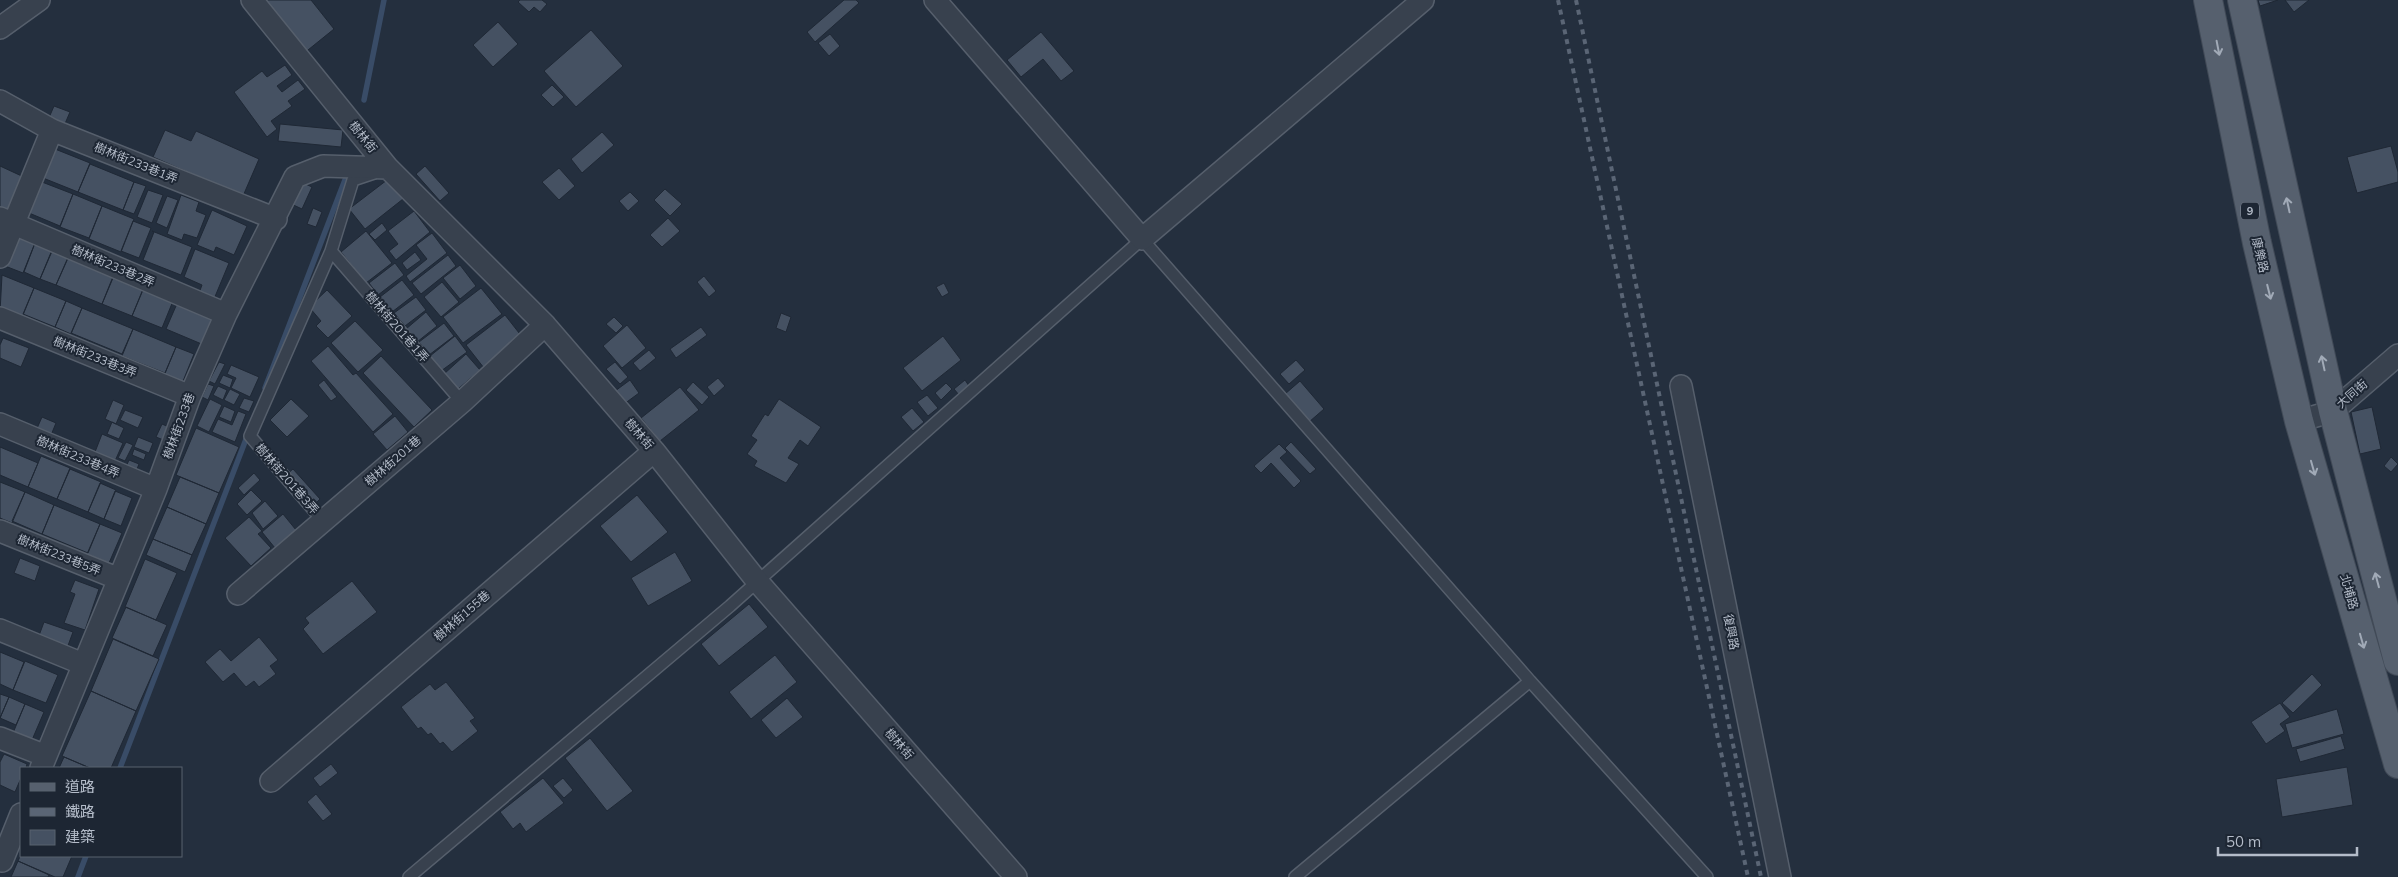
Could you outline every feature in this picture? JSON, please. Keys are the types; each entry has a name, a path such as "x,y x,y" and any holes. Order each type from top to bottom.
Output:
{"main road":[{"name":"康樂路","path":"2208,0 2257,243 2299,421"},
{"path":"2242,0 2333,411 2398,661"},
{"name":"北埔路","path":"2299,421 2398,764"}],"street":[{"path":"0,28 39,0"},
{"name":"樹林街","path":"252,0 388,168 545,325 654,451 757,581 1016,877"},
{"path":"935,0 1142,238 1424,0"},
{"name":"樹林街233巷1弄","path":"0,101 52,130 276,219"},
{"path":"0,257 7,221 52,130"},
{"name":"樹林街233巷","path":"43,762 156,489 190,396 226,314 276,219 295,177 323,166 388,168"},
{"name":"樹林街233巷2弄","path":"7,221 226,314"},
{"name":"樹林街233巷3弄","path":"0,318 190,396"},
{"name":"樹林街201巷","path":"238,594 462,402 545,325"},
{"name":"大同街","path":"2299,421 2333,411 2398,355"},
{"name":"復興路","path":"1681,386 1780,877"},
{"name":"樹林街233巷4弄","path":"0,424 156,489"},
{"name":"樹林街155巷","path":"271,781 654,451"},
{"name":"樹林街233巷5弄","path":"0,531 119,580"},
{"path":"0,630 84,664"},
{"path":"0,738 43,762"},
{"path":"3,851 20,816"}],"lane":[{"path":"332,252 353,180 388,168"},
{"path":"409,877 757,581 1142,238 1530,681 1707,877"},
{"name":"樹林街201巷1弄","path":"332,252 462,402"},
{"name":"樹林街201巷3弄","path":"323,521 250,436 332,252"},
{"path":"1295,877 1530,681"}],"building":[{"path":"264,0 311,0 334,29 303,54"},
{"path":"520,0 542,0 547,4 540,12 534,7 529,12 518,2"},
{"path":"844,0 856,0 859,3 815,42 807,32"},
{"path":"2258,0 2278,0 2260,6"},
{"path":"2285,0 2309,0 2294,12"},
{"path":"498,22 518,44 493,67 473,45"},
{"path":"591,30 623,66 576,107 544,71"},
{"path":"1041,32 1074,71 1061,81 1043,59 1021,77 1007,60"},
{"path":"830,34 840,46 829,56 818,43"},
{"path":"285,65 292,75 277,86 282,92 298,80 305,89 288,101 292,106 271,121 277,129 267,137 234,92 262,71 267,77"},
{"path":"552,85 564,97 553,107 541,95"},
{"path":"54,106 70,112 64,126 48,120"},
{"path":"280,124 343,130 341,147 278,141"},
{"path":"165,130 191,141 196,131 259,159 243,196 153,157"},
{"path":"602,132 614,145 582,173 571,159"},
{"path":"2391,146 2398,172 2398,182 2357,193 2347,157"},
{"path":"55,149 90,163 78,192 43,178"},
{"path":"90,164 134,182 123,210 78,192"},
{"path":"0,166 26,178 9,215 0,211"},
{"path":"425,166 449,193 440,201 416,174"},
{"path":"559,168 575,186 559,200 542,182"},
{"path":"297,180 312,187 302,209 287,202"},
{"path":"387,180 403,199 365,229 349,209"},
{"path":"42,182 73,194 60,226 29,213"},
{"path":"134,182 146,186 134,214 123,210"},
{"path":"665,189 682,204 670,216 654,200"},
{"path":"148,190 163,195 152,223 137,217"},
{"path":"630,192 639,201 628,211 619,201"},
{"path":"73,194 102,206 89,238 60,227"},
{"path":"181,195 199,202 196,211 206,215 197,238 184,234 182,240 167,234"},
{"path":"167,196 178,200 167,228 156,223"},
{"path":"102,206 134,219 121,252 89,239"},
{"path":"313,208 322,212 316,227 307,224"},
{"path":"212,210 247,226 234,255 216,247 214,252 197,245"},
{"path":"414,211 430,232 396,260 389,251 398,244 388,231"},
{"path":"668,218 680,231 662,247 650,235"},
{"path":"133,221 151,228 139,258 121,251"},
{"path":"382,223 387,230 375,240 369,234"},
{"path":"152,231 192,247 181,275 143,260 154,232"},
{"path":"366,231 392,263 366,283 341,252"},
{"path":"432,233 447,253 410,282 406,276 427,259 416,245"},
{"path":"17,236 35,243 23,273 5,266"},
{"path":"35,243 52,250 40,279 24,272"},
{"path":"53,249 69,256 56,285 40,279"},
{"path":"195,249 229,263 214,299 199,293 202,285 184,277"},
{"path":"415,252 421,260 407,270 402,263"},
{"path":"69,255 114,274 102,304 56,285"},
{"path":"448,255 456,266 421,294 412,283"},
{"path":"395,263 404,275 378,295 369,283"},
{"path":"460,265 476,286 460,299 443,278"},
{"path":"2,275 34,288 21,320 0,312"},
{"path":"704,276 716,291 709,297 697,282"},
{"path":"113,278 143,290 132,316 102,304"},
{"path":"402,280 414,295 392,312 380,297"},
{"path":"442,282 459,302 441,317 424,297"},
{"path":"944,283 949,293 942,297 936,287"},
{"path":"34,288 66,301 55,327 23,314"},
{"path":"481,288 502,314 463,343 443,317"},
{"path":"143,289 173,301 162,328 132,316"},
{"path":"327,290 352,316 328,338 316,326 321,321 309,307"},
{"path":"416,297 426,310 405,326 394,313"},
{"path":"179,299 217,314 204,345 166,329"},
{"path":"66,301 82,308 71,334 55,327"},
{"path":"82,308 133,329 122,354 71,333"},
{"path":"426,312 437,326 417,342 406,329"},
{"path":"781,313 791,317 786,332 776,328"},
{"path":"505,315 523,338 484,368 466,345"},
{"path":"614,317 623,326 616,333 606,324"},
{"path":"355,321 383,350 358,372 331,343"},
{"path":"444,323 454,336 429,355 419,342"},
{"path":"627,325 646,348 622,368 603,346"},
{"path":"701,327 707,335 676,358 670,349"},
{"path":"133,329 176,347 165,373 122,356"},
{"path":"455,336 467,352 441,371 430,356"},
{"path":"943,336 961,360 922,391 903,368"},
{"path":"3,338 29,348 21,367 0,358 0,345"},
{"path":"328,346 353,375 356,373 393,414 373,432 311,361"},
{"path":"176,347 194,354 181,386 163,378"},
{"path":"649,350 656,358 640,371 633,363"},
{"path":"466,354 480,370 457,390 444,374"},
{"path":"381,356 432,410 414,427 363,373"},
{"path":"1296,360 1305,370 1289,384 1280,374"},
{"path":"219,362 225,364 215,384 209,381"},
{"path":"615,362 628,377 620,384 606,369"},
{"path":"231,365 259,377 250,397 231,388 236,378 227,374"},
{"path":"223,375 233,379 230,388 219,383"},
{"path":"718,378 725,386 714,396 707,387"},
{"path":"324,380 337,397 331,401 318,385"},
{"path":"630,380 639,393 620,407 611,394"},
{"path":"965,380 969,386 959,395 954,389"},
{"path":"1300,381 1324,409 1309,422 1285,394"},
{"path":"693,382 709,397 702,405 686,390"},
{"path":"946,383 952,389 941,400 935,393"},
{"path":"208,384 214,386 208,400 202,397"},
{"path":"218,386 227,390 223,400 213,395"},
{"path":"680,387 699,410 660,441 641,418"},
{"path":"230,389 240,394 234,405 224,400"},
{"path":"927,395 938,408 928,416 917,402"},
{"path":"244,398 254,401 249,412 239,408"},
{"path":"210,399 222,405 209,432 197,426"},
{"path":"291,399 309,416 287,437 270,420"},
{"path":"779,399 821,427 808,446 800,440 788,458 799,464 786,483 754,466 757,461 747,454 757,440 751,436 765,414 768,416"},
{"path":"113,400 124,405 116,424 105,419"},
{"path":"224,406 235,411 231,422 219,417"},
{"path":"2372,407 2381,449 2360,454 2351,412"},
{"path":"912,408 924,422 913,431 901,417"},
{"path":"125,410 143,417 138,428 120,420"},
{"path":"238,411 246,414 235,442 212,432 218,419 232,425"},
{"path":"395,416 408,432 387,450 373,434"},
{"path":"42,417 56,423 49,440 34,435"},
{"path":"112,422 124,428 119,439 107,434"},
{"path":"162,424 171,428 166,441 156,437"},
{"path":"196,428 239,447 219,493 176,475"},
{"path":"102,434 123,443 115,461 95,452"},
{"path":"138,437 153,443 149,453 134,447"},
{"path":"126,442 133,445 125,461 118,458"},
{"path":"1291,442 1316,469 1310,474 1285,448"},
{"path":"1279,444 1287,452 1280,458 1301,481 1294,488 1271,463 1261,473 1254,466"},
{"path":"0,447 38,463 28,487 0,475"},
{"path":"134,449 146,454 144,460 132,455"},
{"path":"41,456 70,468 57,499 28,487"},
{"path":"2391,457 2398,464 2391,472 2384,466"},
{"path":"129,460 139,464 135,474 125,469"},
{"path":"70,469 101,482 88,512 57,499"},
{"path":"293,469 320,499 314,505 286,475"},
{"path":"254,473 260,480 244,495 238,488"},
{"path":"180,477 219,493 206,524 167,507"},
{"path":"0,482 25,492 12,523 0,518"},
{"path":"100,483 116,490 104,519 88,512"},
{"path":"251,490 262,501 247,515 237,504"},
{"path":"115,491 132,498 121,526 104,519"},
{"path":"25,492 54,505 42,534 12,521"},
{"path":"637,495 668,532 631,562 600,526"},
{"path":"265,501 278,516 263,529 252,513"},
{"path":"54,505 100,524 88,553 42,534"},
{"path":"167,507 206,524 192,555 153,539"},
{"path":"283,514 296,530 275,548 262,532"},
{"path":"249,517 262,531 258,534 271,548 251,566 225,538"},
{"path":"100,524 122,533 109,563 87,554"},
{"path":"153,539 192,555 185,572 146,555"},
{"path":"675,552 692,581 648,606 631,578"},
{"path":"20,558 40,566 35,581 14,573"},
{"path":"145,559 177,573 156,620 125,607"},
{"path":"75,580 99,589 85,630 64,623 75,594 70,592"},
{"path":"352,581 377,612 323,654 303,629 309,623 305,618"},
{"path":"749,604 768,627 719,666 701,644"},
{"path":"126,607 167,625 153,656 112,638"},
{"path":"44,622 73,632 66,651 37,641"},
{"path":"259,637 278,660 270,666 276,674 259,687 254,681 246,687 234,673 223,682 205,662 220,649 231,661"},
{"path":"113,639 159,659 136,711 91,691"},
{"path":"0,652 24,662 13,690 0,684"},
{"path":"775,655 797,682 751,719 729,692"},
{"path":"25,661 58,675 46,703 13,690"},
{"path":"2312,674 2322,685 2293,713 2282,703"},
{"path":"446,682 475,718 470,721 478,731 452,752 443,742 440,744 431,733 428,735 421,727 418,729 401,707 430,684 435,690"},
{"path":"91,691 136,711 111,767 88,767 62,756"},
{"path":"0,694 9,697 0,718"},
{"path":"9,697 25,704 16,725 0,718"},
{"path":"787,698 803,717 776,738 761,720"},
{"path":"2280,703 2290,717 2280,724 2285,731 2266,744 2251,722"},
{"path":"25,704 44,712 32,740 13,733"},
{"path":"2337,709 2344,734 2292,748 2285,724"},
{"path":"2341,736 2345,749 2300,762 2296,749"},
{"path":"590,738 633,791 607,811 565,758"},
{"path":"4,754 27,764 26,767 20,767 20,780 15,792 0,785 0,762"},
{"path":"64,757 88,767 59,767"},
{"path":"331,764 338,773 320,787 313,778"},
{"path":"2347,767 2353,805 2282,817 2276,779"},
{"path":"543,778 564,803 526,832 520,823 513,829 500,812"},
{"path":"563,778 573,790 564,798 553,786"},
{"path":"316,794 332,814 323,821 307,802"},
{"path":"20,856 72,857 63,877 55,877 18,861"},
{"path":"18,861 49,875 48,877 11,877"}],"waterway":[{"path":"364,100 384,0"},
{"path":"265,388 348,172"},
{"path":"120,767 248,434"},
{"path":"78,877 86,857"}],"railway":[{"path":"1558,0 1748,877"},
{"path":"1576,0 1761,877"}]}
